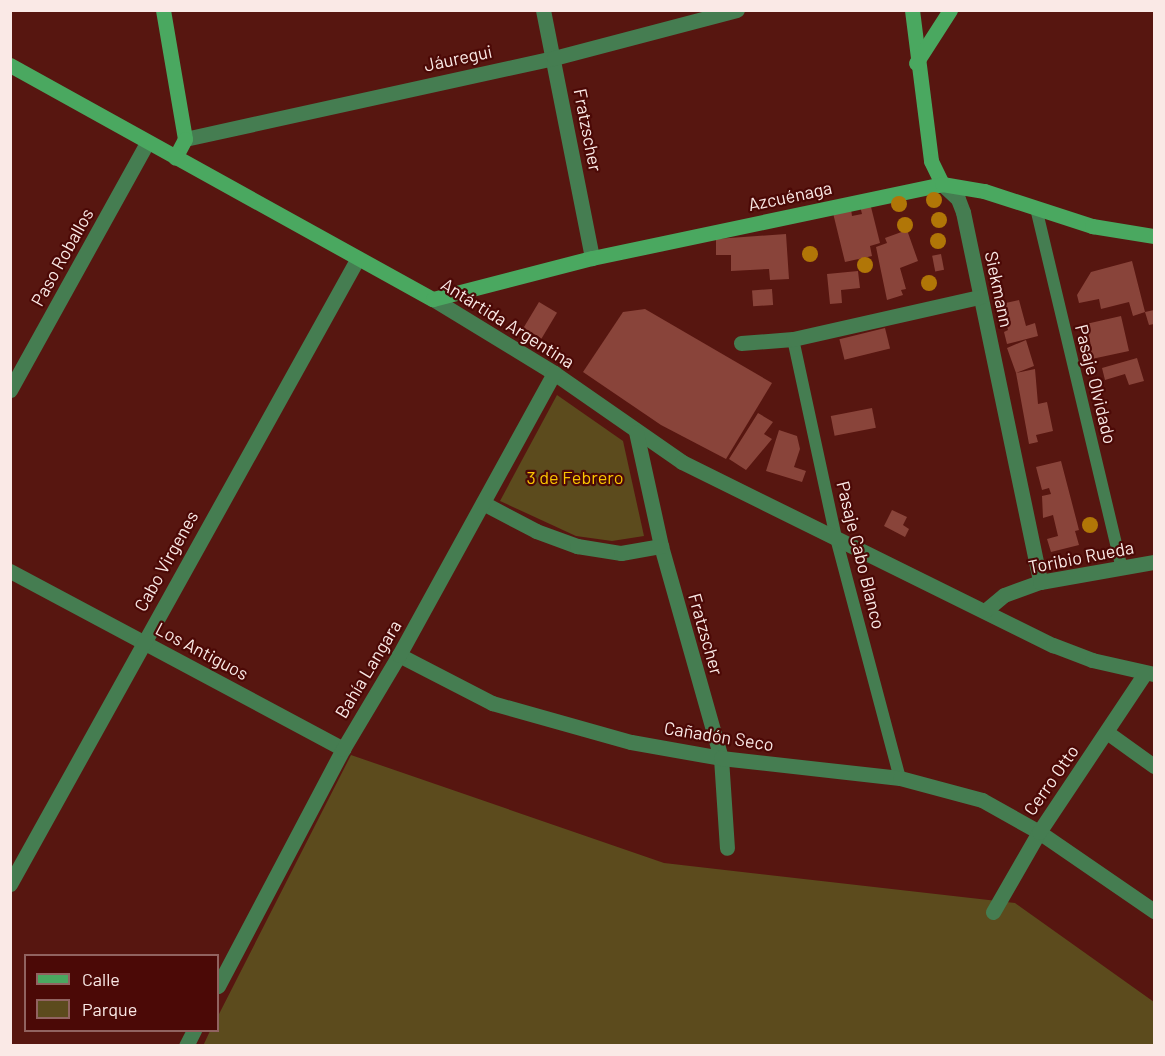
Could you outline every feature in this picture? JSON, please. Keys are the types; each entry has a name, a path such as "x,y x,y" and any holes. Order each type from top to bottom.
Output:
{"street":[{"path":"163,10 185,139 175,158"},
{"name":"Fratzscher","path":"543,10 592,258"},
{"name":"Jáuregui","path":"185,139 554,58 737,10"},
{"name":"Siekmann","path":"912,10 916,63 931,161 942,184 958,199 963,212 1040,582"},
{"path":"916,63 950,10"},
{"name":"Antártida Argentina","path":"10,65 147,143 433,299 554,373 682,462 1053,645 1150,674"},
{"name":"Paso Roballos","path":"10,390 147,143"},
{"name":"Azcuénaga","path":"433,299 592,258 942,184 984,191 1092,226 1155,236"},
{"name":"Cabo Virgenes","path":"10,884 358,258"},
{"path":"741,343 793,339 980,297"},
{"name":"Bahía Langara","path":"219,984 343,748 399,655 554,373"},
{"name":"Fratzscher","path":"636,432 661,546 721,758 727,848"},
{"path":"483,503 536,531 577,546 621,553 661,546"},
{"name":"Toribio Rueda","path":"986,610 1004,595 1040,582 1155,562"},
{"name":"Los Antiguos","path":"10,571 343,748"},
{"name":"Cañadón Seco","path":"399,655 492,703 631,742 721,758 900,778 982,800 1039,832 1155,911"},
{"name":"Cerro Otto","path":"993,912 1039,832 1150,674"},
{"path":"1108,733 1155,765"},
{"path":"186,1046 193,1032"}],"lane":[{"name":"Pasaje Olvidado","path":"1036,208 1122,568"},
{"name":"Pasaje Cabo Blanco","path":"793,339 836,538 900,778"}],"green space":[{"name":"3 de Febrero","path":"557,395 623,441 644,536 612,541 576,536 500,501"},
{"path":"351,755 664,863 1015,903 1154,1002 1154,1046 203,1046 210,1032 219,1032 219,1014"}],"building":[{"path":"870,203 880,243 870,246 872,256 845,262 833,213 851,209 852,216 862,214 860,206"},
{"path":"907,230 918,261 900,268 906,289 901,290 903,295 887,300 876,247 887,243 885,238"},
{"path":"786,234 789,279 770,280 769,269 731,271 731,255 716,255 716,239"},
{"path":"941,254 944,270 935,271 932,256"},
{"path":"1132,261 1145,312 1133,316 1129,302 1101,309 1099,299 1079,303 1077,295 1091,272"},
{"path":"858,271 860,288 841,290 842,303 830,304 827,274"},
{"path":"772,289 773,305 753,306 752,290"},
{"path":"1019,300 1026,326 1035,323 1038,336 1007,344 1004,332 1008,330 1001,304"},
{"path":"539,302 557,313 542,339 524,328"},
{"path":"645,309 772,383 726,459 661,425 583,372 623,312"},
{"path":"1154,310 1154,324 1149,325 1145,312"},
{"path":"1121,316 1129,351 1087,360 1085,352 1092,350 1086,324"},
{"path":"885,328 890,348 844,360 839,339"},
{"path":"1026,340 1034,366 1016,373 1007,348"},
{"path":"1137,358 1144,381 1129,385 1125,374 1105,380 1102,368"},
{"path":"1035,369 1038,404 1047,402 1053,431 1036,435 1038,442 1029,444 1016,373"},
{"path":"872,408 876,428 835,436 831,416"},
{"path":"758,413 773,422 764,434 772,439 746,470 729,459"},
{"path":"779,430 797,436 800,449 794,467 806,471 802,482 766,471"},
{"path":"1061,461 1079,530 1075,531 1079,545 1051,552 1047,539 1058,536 1053,515 1043,518 1042,496 1051,494 1049,488 1042,490 1036,467"},
{"path":"892,510 907,517 903,525 909,529 905,537 884,526"}]}
